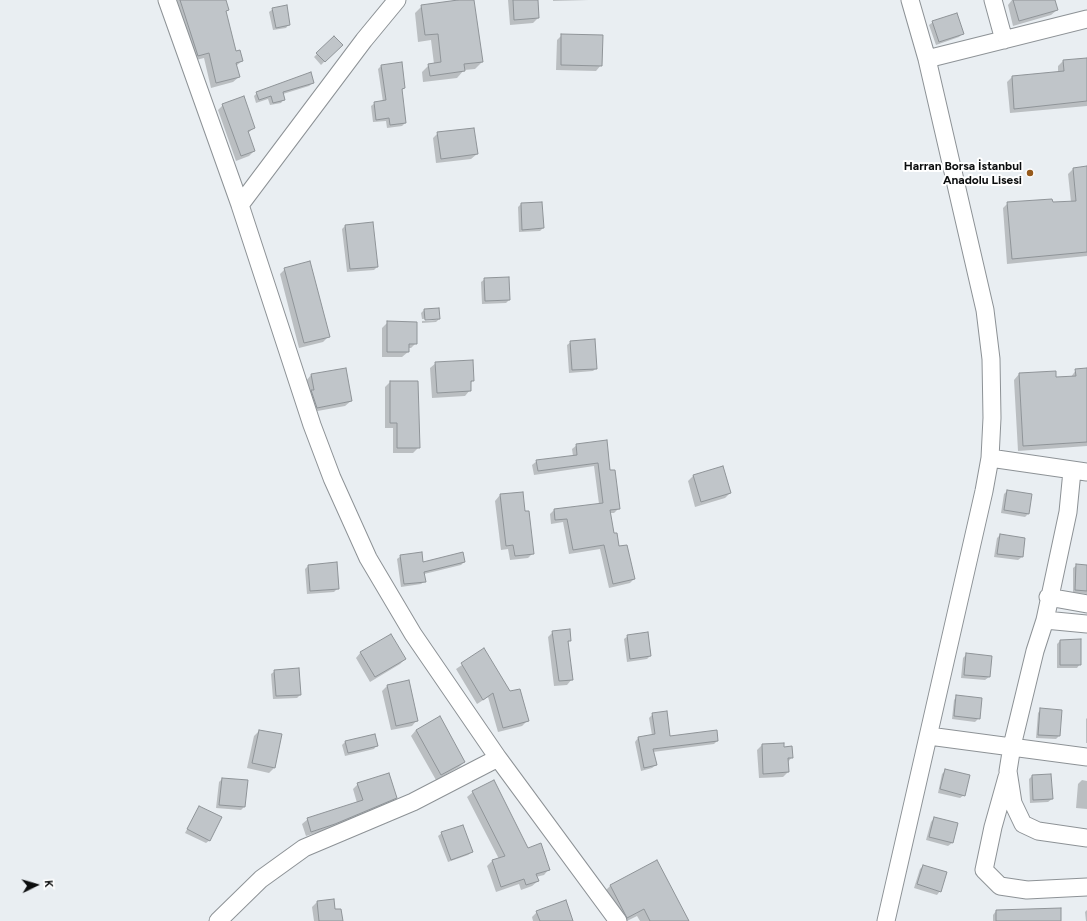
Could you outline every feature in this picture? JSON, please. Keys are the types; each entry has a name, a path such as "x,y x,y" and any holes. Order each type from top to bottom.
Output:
{"street":[{"path":"167,0 240,205 312,425 356,532 379,580 412,634 498,758 618,921"},
{"path":"240,205 364,40 397,0"},
{"path":"886,921 984,491 990,458 992,384 989,332 927,59 910,0"},
{"path":"993,0 1004,40"},
{"path":"927,59 1087,19"},
{"path":"990,458 1080,471 1068,512 1044,620 1012,746 1008,771 993,827 984,870 1000,886 1027,890 1087,887"},
{"path":"1048,597 1087,604"},
{"path":"1044,620 1087,624"},
{"path":"929,736 1087,757"},
{"path":"218,921 261,879 304,848 413,802 498,758"},
{"path":"1008,771 1013,803 1023,824 1038,831 1087,838"}],"building":[{"path":"180,0 226,0 229,10 226,11 236,51 240,50 243,61 236,63 240,77 216,83 209,53 198,56"},
{"path":"458,0 474,0 483,62 464,64 465,71 430,76 428,64 441,62 438,34 425,35 421,5"},
{"path":"513,0 538,0 539,18 514,20"},
{"path":"1013,0 1055,0 1058,10 1019,21"},
{"path":"287,5 290,25 276,28 272,8"},
{"path":"957,13 964,34 939,42 932,21"},
{"path":"561,34 603,35 602,66 561,65"},
{"path":"334,36 343,45 325,62 316,53"},
{"path":"1087,58 1087,101 1014,109 1012,76 1064,71 1063,60"},
{"path":"402,62 405,88 402,89 406,123 390,125 389,118 376,120 374,102 386,100 381,65"},
{"path":"311,72 314,83 283,92 285,100 273,103 271,96 259,100 256,92"},
{"path":"244,96 255,128 248,131 255,151 241,156 222,104"},
{"path":"474,128 478,154 441,159 437,132"},
{"path":"1087,166 1087,252 1012,259 1007,202 1052,199 1053,202 1076,201 1073,168"},
{"path":"542,202 544,228 522,230 521,203"},
{"path":"373,222 378,267 350,269 345,225"},
{"path":"310,261 330,337 304,343 284,268"},
{"path":"509,277 510,300 485,301 484,278"},
{"path":"439,308 440,319 425,320 424,309"},
{"path":"387,321 417,322 417,344 409,344 409,352 387,352"},
{"path":"595,339 597,369 572,370 570,341"},
{"path":"473,360 474,381 471,381 471,391 437,393 435,362"},
{"path":"346,368 352,401 317,408 311,390 314,390 311,374"},
{"path":"1087,368 1087,442 1023,446 1019,373 1056,371 1056,377 1076,376 1075,369"},
{"path":"390,381 418,381 420,448 397,448 397,423 390,423"},
{"path":"607,440 610,470 615,470 620,509 610,510 614,533 617,533 619,546 627,545 635,579 613,584 604,545 573,550 567,519 555,520 554,509 603,503 598,463 538,471 536,460 577,455 576,444"},
{"path":"723,466 731,493 701,502 693,475"},
{"path":"1007,490 1032,494 1029,514 1004,510"},
{"path":"523,492 525,511 529,511 534,554 515,556 513,545 506,546 500,494"},
{"path":"1000,534 1025,538 1023,557 997,554"},
{"path":"422,552 423,562 463,552 465,562 424,572 426,582 404,584 400,555"},
{"path":"337,562 339,589 310,591 308,565"},
{"path":"1076,564 1087,565 1087,591 1075,590"},
{"path":"570,629 571,641 568,641 573,680 559,681 552,631"},
{"path":"648,632 651,656 630,659 627,635"},
{"path":"391,634 406,659 375,677 360,652"},
{"path":"1081,639 1081,665 1060,665 1060,640"},
{"path":"484,648 510,691 520,689 529,721 503,728 493,693 483,700 461,663"},
{"path":"966,653 992,656 990,677 964,675"},
{"path":"299,668 301,695 276,696 274,670"},
{"path":"409,680 418,721 396,726 387,685"},
{"path":"956,695 982,698 980,719 954,716"},
{"path":"1040,708 1062,710 1060,736 1038,735"},
{"path":"667,711 670,736 717,730 718,741 653,749 657,765 644,768 638,737 655,734 652,713"},
{"path":"440,716 465,762 441,775 416,730"},
{"path":"259,730 282,734 275,768 252,763"},
{"path":"375,734 378,746 348,753 345,741"},
{"path":"784,743 784,747 792,746 793,758 788,758 789,772 763,774 762,744"},
{"path":"945,769 970,775 965,796 940,789"},
{"path":"389,773 397,798 335,824 311,832 307,818 363,800 357,783"},
{"path":"1051,774 1053,799 1033,800 1032,775"},
{"path":"222,778 248,780 245,807 219,805"},
{"path":"494,780 528,848 541,843 550,870 536,874 539,881 526,885 524,879 501,887 492,860 505,856 472,791"},
{"path":"199,806 222,817 210,841 187,829"},
{"path":"934,817 958,823 953,843 929,837"},
{"path":"463,825 473,852 451,860 441,832"},
{"path":"657,860 689,921 650,921 644,909 627,918 610,885"},
{"path":"923,865 947,872 941,892 917,884"},
{"path":"334,899 335,909 341,909 343,921 319,921 317,901"},
{"path":"566,900 573,921 540,921 536,911"},
{"path":"1061,908 1061,921 996,921 996,910"}],"place":[{"name":"Harran Borsa İstanbul Anadolu Lisesi","path":"1030,173"}]}
